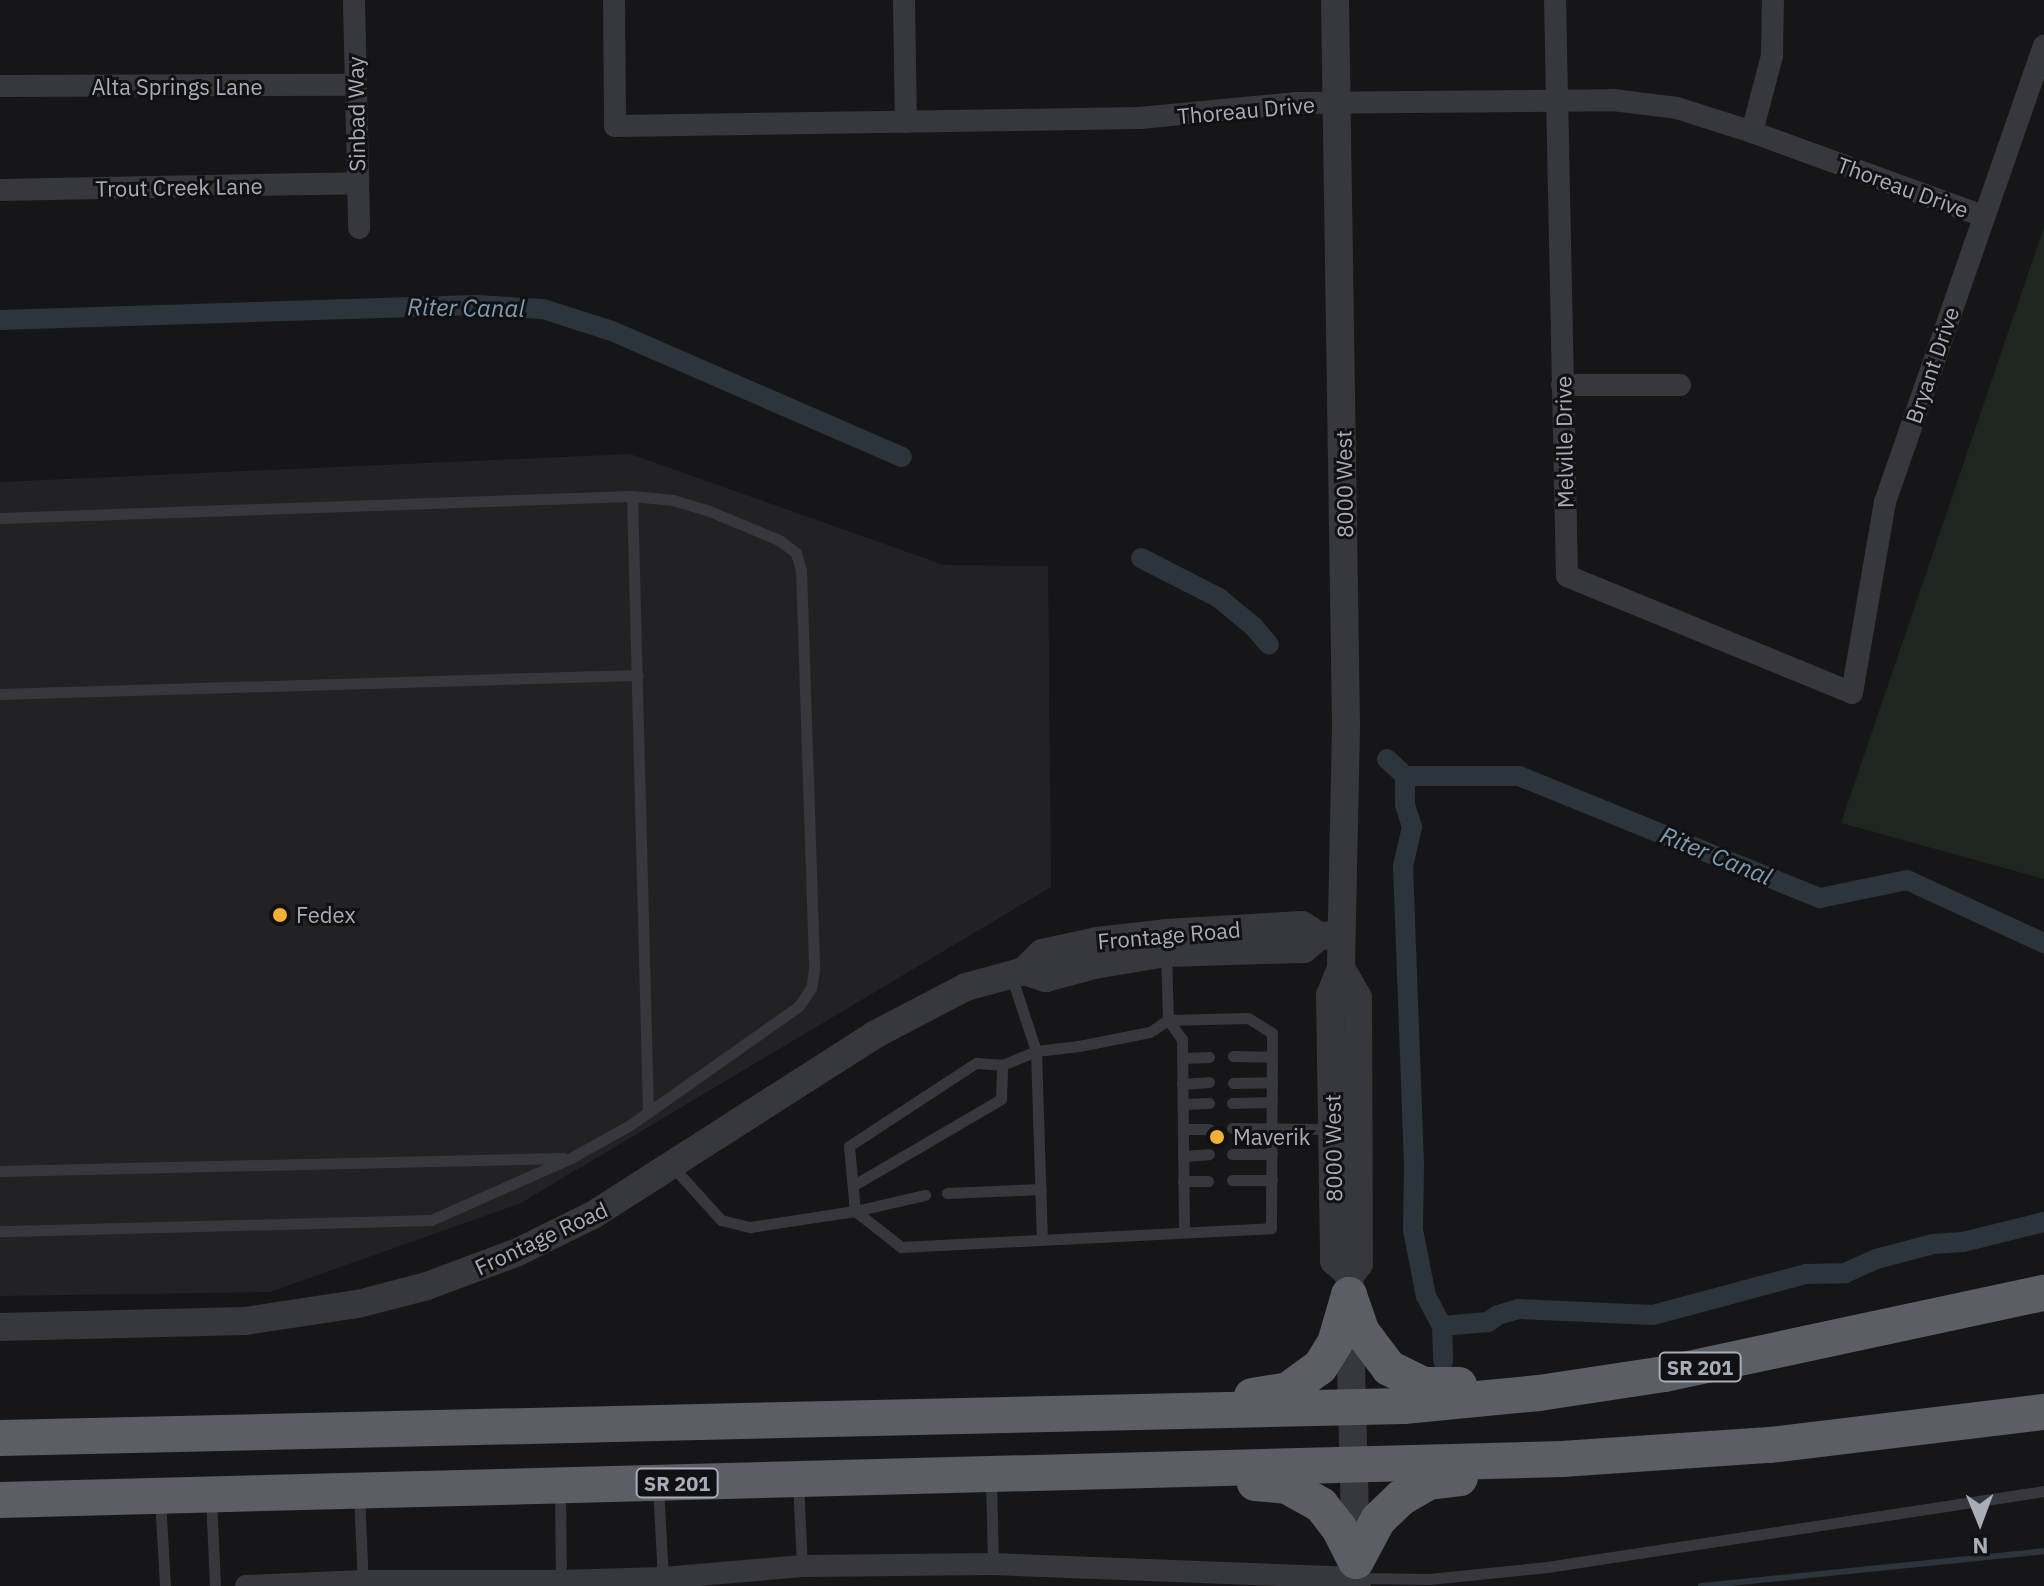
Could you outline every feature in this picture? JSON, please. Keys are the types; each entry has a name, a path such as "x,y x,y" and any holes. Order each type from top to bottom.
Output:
{"highway":[{"path":"1350,1285 1362,1332 1380,1359 1400,1375 1437,1387 1586,1371 1748,1343 1829,1339"},
{"path":"926,1419 1016,1402 1276,1394 1309,1377 1329,1355 1350,1285"},
{"name":"SR 201","path":"0,1438 1352,1409 1475,1400 1603,1384 2044,1293"},
{"name":"SR 201","path":"0,1500 1576,1458 1770,1445 2044,1412"},
{"path":"1356,1575 1369,1533 1388,1508 1429,1482 1676,1468 1723,1460 1770,1445"},
{"path":"1003,1473 1079,1486 1263,1483 1287,1486 1309,1496 1331,1515 1356,1575"}],"street":[{"name":"Sinbad Way","path":"354,0 359,228"},
{"name":"Thoreau Drive","path":"614,0 615,126 1140,118 1178,117 1237,106 1337,102 1613,100 1677,108 1983,216"},
{"path":"904,0 906,122"},
{"name":"8000 West","path":"1335,0 1346,727 1330,935 1341,968 1358,998 1359,1264 1350,1285 1356,1575"},
{"name":"Melville Drive","path":"1555,0 1567,576 1852,693"},
{"path":"1752,132 1772,56 1773,0"},
{"name":"Bryant Drive","path":"1852,693 1885,502 2044,46"},
{"name":"Alta Springs Lane","path":"0,86 355,85"},
{"name":"Trout Creek Lane","path":"0,190 358,183"},
{"path":"1562,385 1680,385"},
{"name":"Frontage Road","path":"0,1327 245,1321 393,1296 473,1270 529,1247 593,1215 874,1035 966,987 1017,972 1042,953 1111,939 1302,925 1330,935"},
{"name":"Frontage Road","path":"1017,972 1046,978 1094,965 1166,953 1304,949 1330,935"},
{"name":"8000 West","path":"1341,968 1330,995 1334,1261 1350,1285"},
{"path":"246,1586 663,1578 802,1566 993,1564 1108,1578 1356,1575"}],"lane":[{"path":"0,518 632,496 673,500 709,511 779,540 796,553 801,570 813,955 811,988 799,1006 648,1112 571,1158 431,1220 0,1231"},
{"path":"632,496 648,1112"},
{"path":"0,694 638,675"},
{"path":"1166,953 1168,1020 1182,1039 1184,1232"},
{"path":"1017,972 1036,1051 1042,1238"},
{"path":"1248,1018 1272,1033 1271,1228 901,1247 855,1211 849,1146 976,1063 1002,1065 1036,1051 1150,1032 1168,1020 1248,1018"},
{"path":"1233,1056 1272,1057"},
{"path":"1182,1058 1209,1057"},
{"path":"854,1185 1001,1099 1002,1065"},
{"path":"1182,1084 1209,1082"},
{"path":"1233,1083 1272,1082"},
{"path":"1232,1103 1272,1102"},
{"path":"1183,1104 1209,1103"},
{"path":"1232,1128 1333,1129"},
{"path":"1183,1129 1209,1129"},
{"path":"1183,1156 1209,1154"},
{"path":"1232,1154 1272,1154"},
{"path":"0,1171 571,1158"},
{"path":"672,1166 721,1220 750,1227 855,1211 925,1195"},
{"path":"1232,1180 1272,1180"},
{"path":"1183,1181 1208,1181"},
{"path":"947,1193 1041,1189"},
{"path":"993,1564 1003,1473"},
{"path":"798,1480 802,1566"},
{"path":"658,1483 663,1578"},
{"path":"560,1485 561,1581"},
{"path":"359,1490 363,1584"},
{"path":"1356,1575 1429,1579 1547,1567 2044,1491"},
{"path":"211,1493 215,1586"},
{"path":"160,1494 165,1586"}],"shaded area":[{"path":"2044,227 2044,879 1841,823"},
{"path":"630,454 944,565 1048,566 1051,887 521,1203 270,1292 0,1296 0,482"}],"waterway":[{"name":"Riter Canal","path":"0,320 476,305 543,309 612,331 902,457"},
{"name":"Riter Canal","path":"1141,558 1219,598 1254,627 1269,645"},
{"name":"Riter Canal","path":"1387,759 1405,776 1519,776 1820,898 1907,880 2044,943"},
{"path":"1405,776 1405,805 1412,827 1403,865 1414,1166 1413,1230 1426,1296 1442,1326 1443,1361"},
{"path":"1442,1326 1488,1322 1498,1315 1519,1309 1653,1315 1806,1274 1845,1273 1876,1259 1933,1244 1963,1242 2044,1222"},
{"path":"1701,1586 2044,1551"}],"place":[{"name":"Fedex","path":"280,915"},
{"name":"Maverik","path":"1217,1137"}]}
